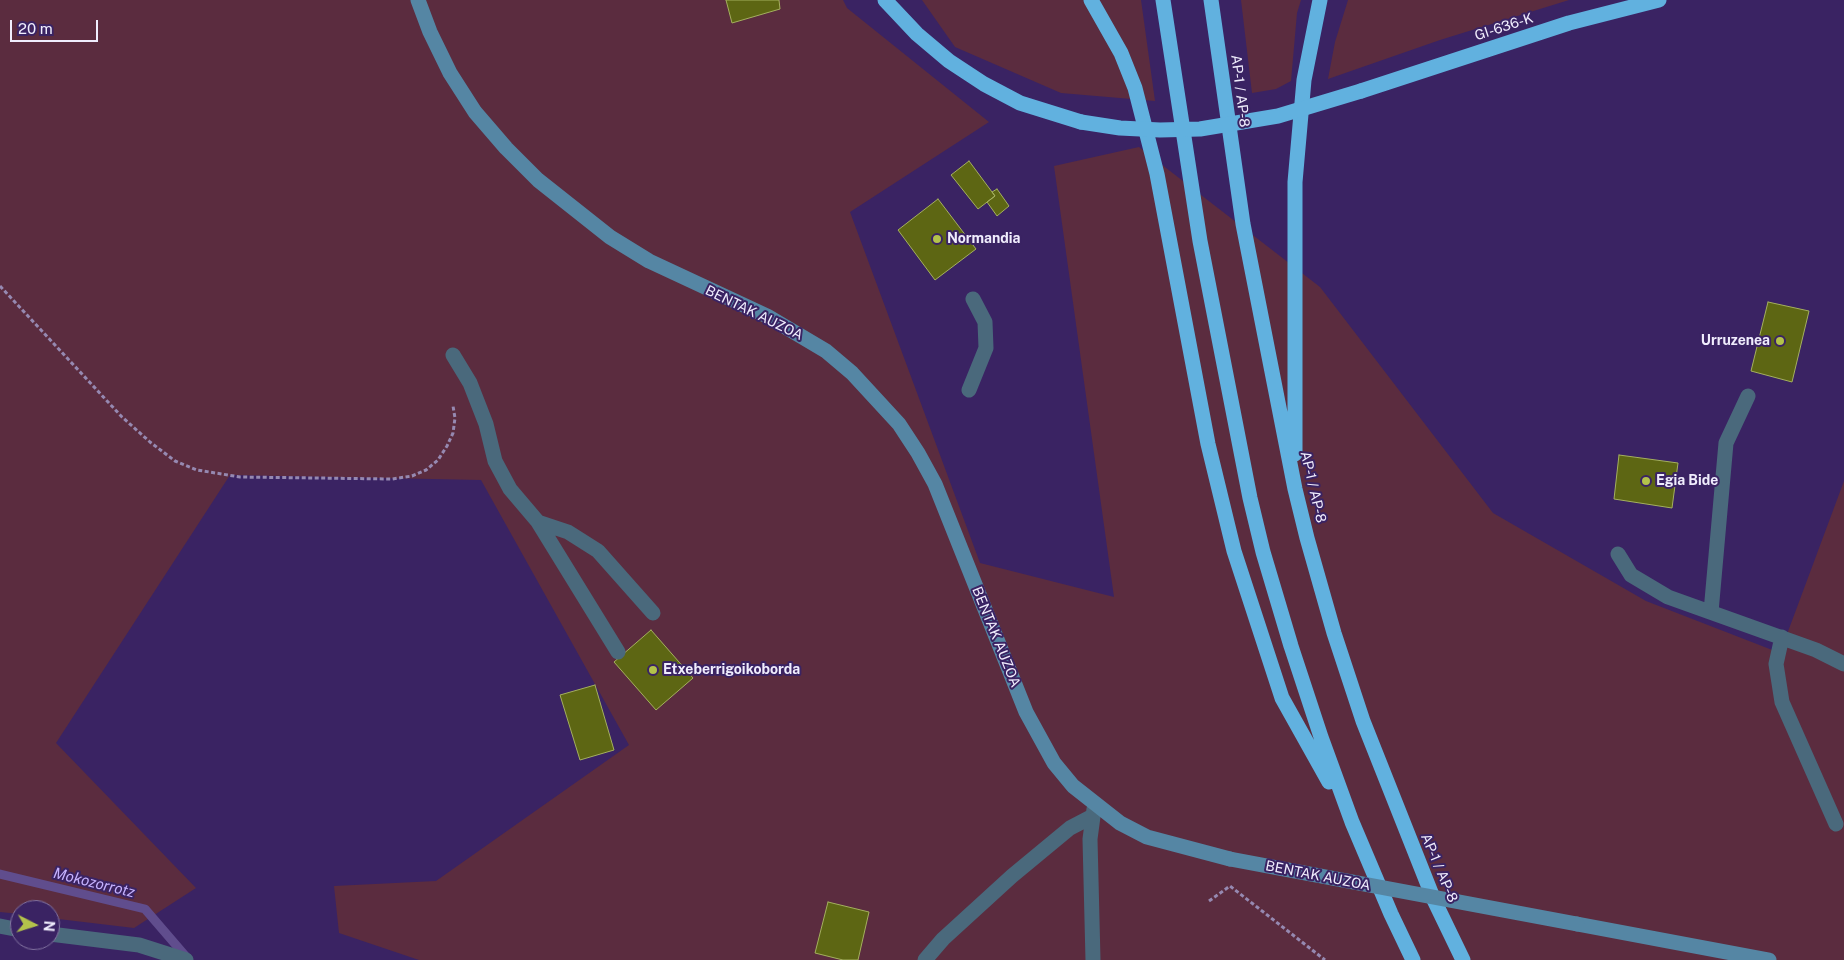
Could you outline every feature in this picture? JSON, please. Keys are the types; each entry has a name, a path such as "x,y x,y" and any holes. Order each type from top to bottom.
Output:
{"highway":[{"name":"GI-636-K","path":"885,0 917,34 949,61 984,84 1020,103 1081,122 1160,130 1200,129 1278,116 1569,23 1659,0"},
{"path":"1091,0 1120,53 1135,88 1157,174 1208,444 1237,561 1282,698 1352,822"},
{"path":"1164,0 1200,242 1250,498 1291,646 1321,737 1352,822 1391,914 1413,960"},
{"name":"AP-1 / AP-8","path":"1211,0 1243,224 1295,489 1334,633 1363,721 1434,900 1463,960"},
{"path":"1295,489 1295,182 1304,80 1320,0"}],"main road":[{"name":"BENTAK AUZOA","path":"418,0 430,32 450,73 475,112 506,148 538,180 610,237 649,261 767,316 826,351 852,373 893,417 918,453 935,484 1026,712 1039,738 1060,771 1093,811 1147,837 1230,859 1768,960"}],"street":[{"path":"969,390 986,348 985,322 973,299"},
{"path":"453,355 470,383 486,424 495,461 510,490 538,522 618,652"},
{"path":"1711,612 1726,443 1748,396"},
{"path":"538,522 568,532 598,552 653,613"},
{"path":"1618,554 1631,575 1668,597 1782,637 1844,664"},
{"path":"1782,637 1776,664 1782,702 1836,824"},
{"path":"925,960 943,939 1012,876 1093,811"},
{"path":"1093,811 1093,960"},
{"path":"60,935 139,944 186,960"}],"path":[{"path":"0,286 122,416 150,442 175,460 197,470 240,477 392,479 412,476 426,470 438,460 447,446 453,433 455,418 453,404"},
{"path":"1209,902 1230,886 1325,960"}],"shaded area":[{"path":"0,0 843,0 847,8 989,122 850,212 980,563 1114,597 1054,166 1139,147 1320,287 1493,513 1646,601 1780,653 1844,481 1844,960 419,960 339,933 334,886 436,881 629,745 481,480 230,475 56,743 196,888 134,928 60,919 60,900 10,900 10,913 0,912"},
{"path":"922,0 1141,0 1155,101 1061,93 955,47"},
{"path":"1241,0 1301,0 1297,13 1291,81 1276,89 1252,93"},
{"path":"1348,0 1569,0 1440,40 1328,79 1335,42"}],"building":[{"path":"726,0 779,0 780,9 732,23"},
{"path":"969,161 995,196 978,209 951,175"},
{"path":"997,189 1009,206 997,216 987,202 995,196 992,192"},
{"name":"Normandia","path":"938,199 976,249 935,280 898,230"},
{"name":"Urruzenea","path":"1768,302 1809,311 1792,382 1751,371"},
{"name":"Egia Bide","path":"1619,455 1678,463 1672,508 1614,499"},
{"name":"Etxeberrigoikoborda","path":"651,630 693,678 656,710 614,662"},
{"path":"595,685 614,750 580,760 560,695"},
{"path":"828,902 869,912 858,960 843,960 815,953"}],"waterway":[{"name":"Mokozorrotz","path":"0,874 145,909 188,959"}],"place":[{"name":"Normandia","path":"937,239"},
{"name":"Urruzenea","path":"1780,341"},
{"name":"Egia Bide","path":"1646,481"},
{"name":"Etxeberrigoikoborda","path":"653,670"}]}
